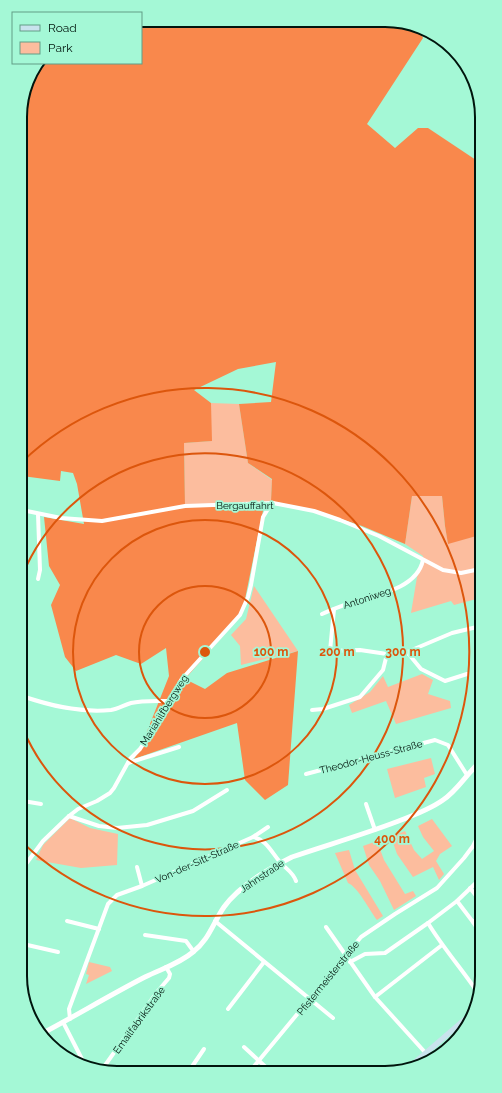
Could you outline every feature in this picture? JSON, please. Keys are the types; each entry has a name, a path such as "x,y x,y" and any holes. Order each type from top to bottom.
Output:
{"main road":[{"path":"420,1059 463,1022"}],"street":[{"name":"Bergauffahrt","path":"27,511 80,520 102,521 185,506 273,503 314,512 340,520 379,536 439,568 452,572 468,572 475,570"},
{"name":"Mariahilfbergweg","path":"27,862 42,841 69,816 78,809 91,804 110,793 120,779 128,763 140,749 171,701 181,680 240,615 248,597 251,585 263,517 273,503"},
{"path":"38,514 40,565 38,579"},
{"name":"Antoniweg","path":"322,614 392,591 413,577 421,568 423,560"},
{"path":"334,609 330,651 360,650 387,654 407,652 452,633 475,627"},
{"path":"407,652 421,669 445,681 467,674"},
{"path":"312,710 323,709 360,697 383,670 387,654"},
{"path":"27,698 52,706 97,710 112,710 138,702 171,701"},
{"name":"Theodor-Heuss-Straße","path":"306,774 435,740 448,745 467,775"},
{"path":"128,763 179,747"},
{"name":"Jahnstraße","path":"46,1031 194,952 209,936 215,921 225,906 243,888 280,863 292,857 413,816 442,801 454,792 475,767"},
{"path":"69,816 99,826 117,828 147,825 193,811 227,790"},
{"path":"27,802 41,804"},
{"path":"366,804 375,830"},
{"name":"Von-der-Sitt-Straße","path":"70,1018 69,1009 108,904 117,895 142,886 253,837 268,827"},
{"path":"253,837 258,838 268,846 280,863 294,875 296,881"},
{"name":"Pfistermeisterstraße","path":"255,1066 362,937 395,914 437,888 464,858 475,842"},
{"name":"Von-der-Sitt-Straße","path":"137,867 142,886"},
{"path":"350,962 365,954 385,953 428,923 475,883"},
{"path":"470,888 475,894"},
{"path":"456,901 475,925"},
{"path":"67,921 99,929"},
{"path":"215,921 333,1018"},
{"path":"428,923 442,945 474,987"},
{"path":"326,927 375,997 426,1054"},
{"path":"145,935 186,941 194,952"},
{"path":"27,945 58,952"},
{"path":"375,997 442,945"},
{"path":"228,1009 264,962"},
{"name":"Emailfabrikstraße","path":"105,1065 169,978 170,974 166,967"},
{"path":"63,1022 82,1059"},
{"path":"244,1047 265,1066"},
{"path":"192,1066 204,1049"}],"green space":[{"path":"211,403 239,404 248,463 272,480 271,501 185,506 184,443 211,441"},
{"path":"412,496 442,496 448,543 475,536 475,599 454,605 451,601 411,613 417,577 423,556 405,544"},
{"path":"254,586 298,651 241,665 240,646 231,635 246,619"},
{"path":"422,674 433,680 428,694 450,701 451,708 396,724 386,701 352,713 349,705 370,692 383,676 388,687"},
{"path":"431,758 435,774 424,778 426,787 395,798 387,769"},
{"path":"70,818 90,828 118,834 117,865 81,868 36,860 43,845"},
{"path":"432,819 452,846 440,854 436,861 444,874 439,880 433,867 413,877 397,854 391,837 405,831 414,850 422,859 434,851 423,837 418,826"},
{"path":"377,841 384,860 405,894 413,891 416,896 394,910 380,881 369,865 363,846"},
{"path":"349,850 355,870 383,916 377,920 360,894 352,885 348,883 335,853"},
{"path":"89,962 110,967 112,971 86,984 89,975 86,974"}],"shaded area":[{"path":"142,27 391,27 422,35 423,38 367,124 395,148 418,128 428,128 475,159 475,536 448,544 442,496 412,496 405,544 362,526 317,511 271,501 272,479 248,463 239,404 271,402 276,362 238,369 194,390 211,403 212,441 184,443 185,506 254,508 264,506 242,614 185,679 205,689 227,673 298,651 288,785 265,800 245,780 237,723 134,759 140,749 169,676 166,648 141,664 116,655 76,671 65,657 51,605 60,585 49,566 44,517 84,524 77,484 73,473 61,471 60,481 27,477 27,111 30,93 34,82 44,64 142,64"}]}
